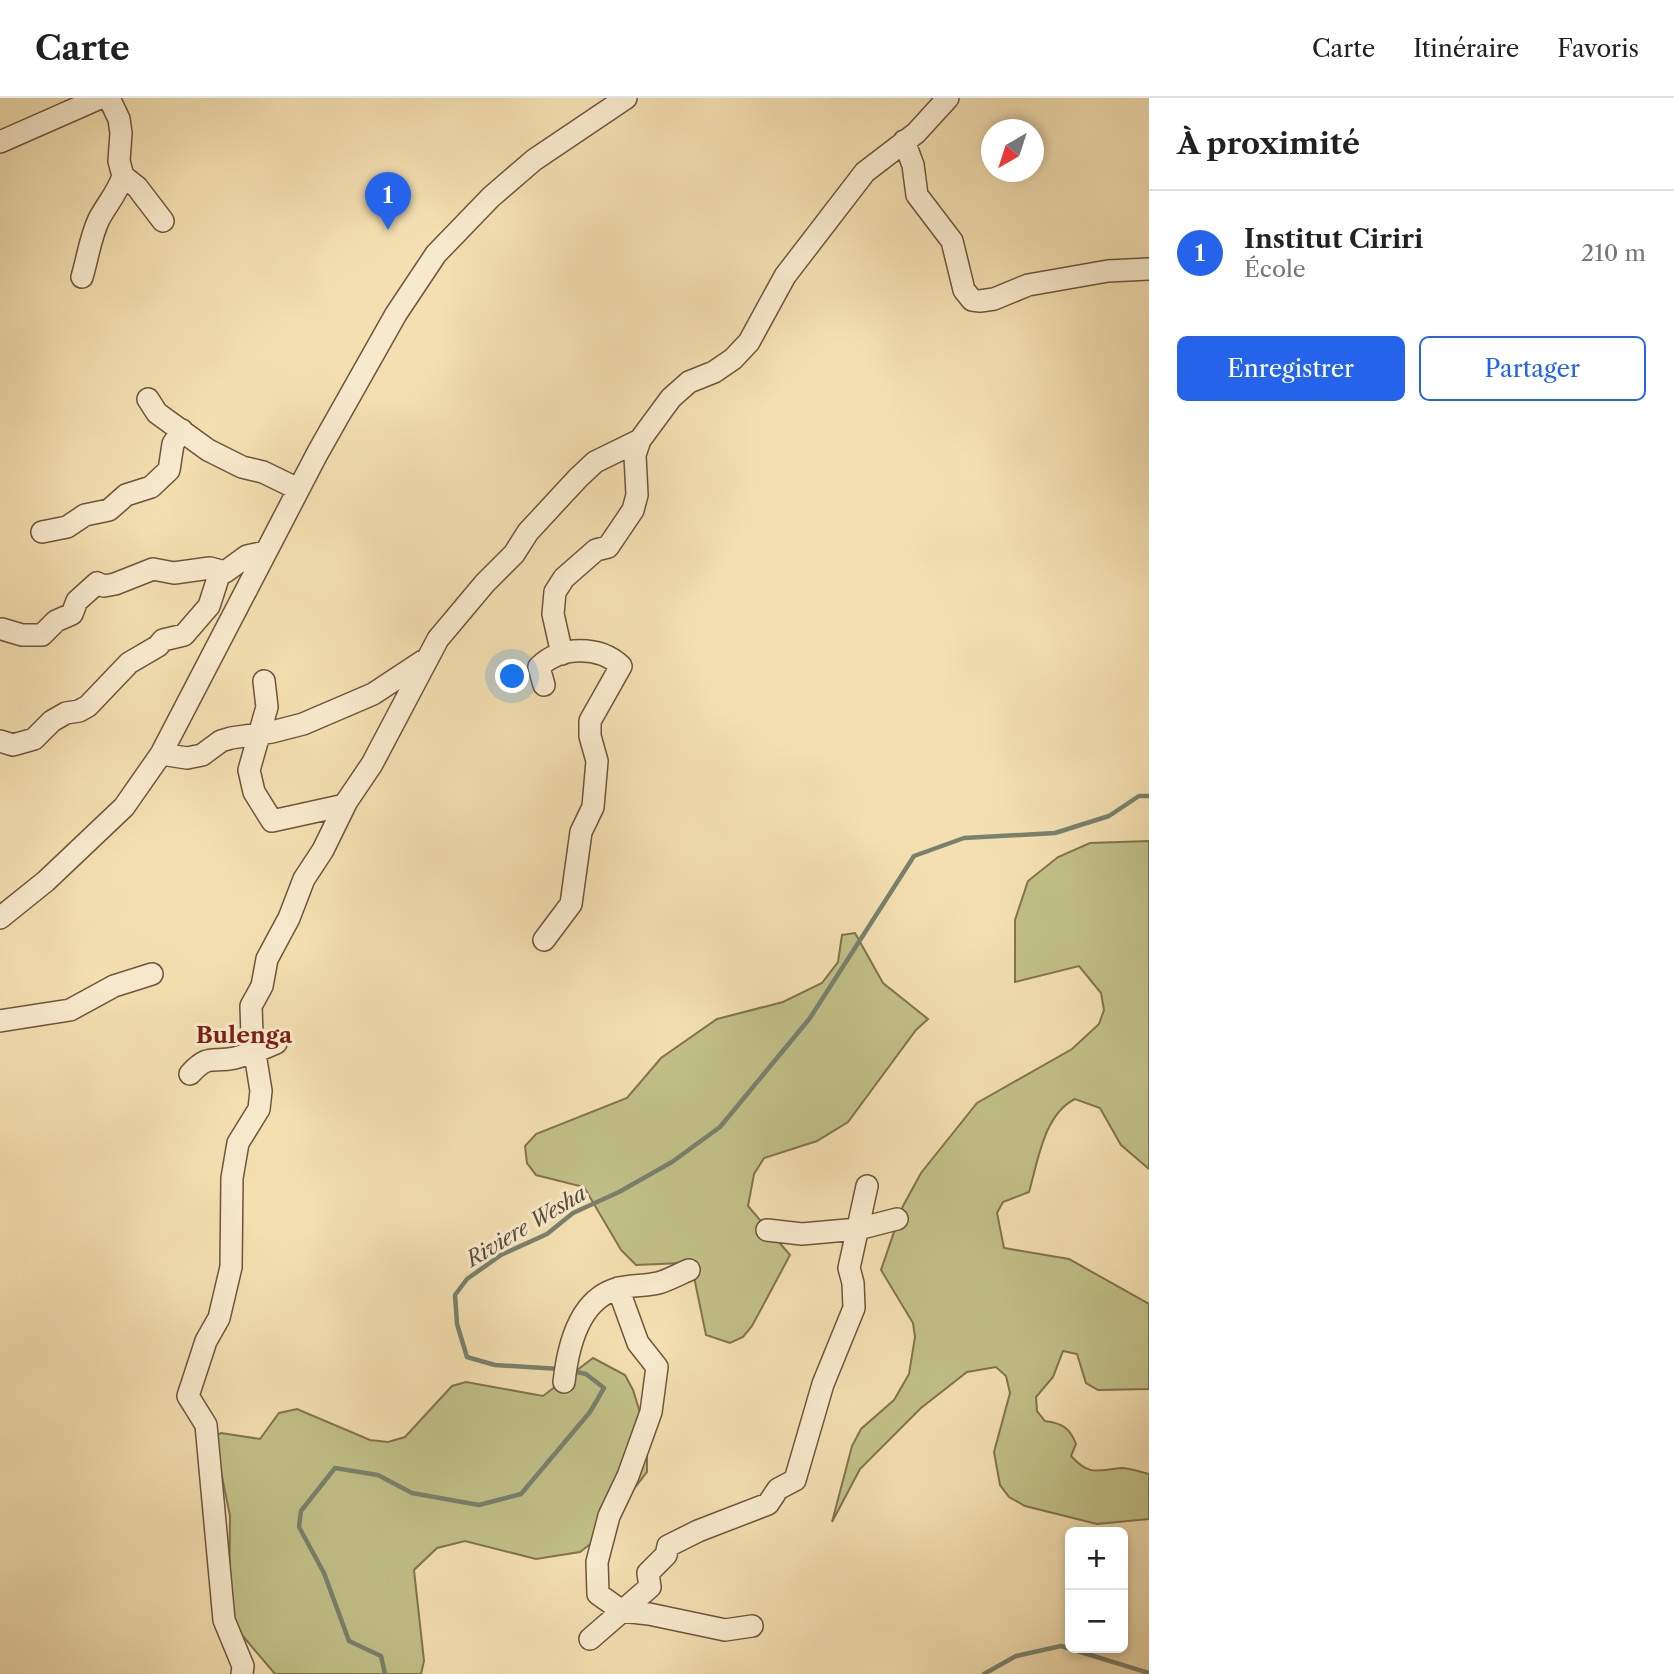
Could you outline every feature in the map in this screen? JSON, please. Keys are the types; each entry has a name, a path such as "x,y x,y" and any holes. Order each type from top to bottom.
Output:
{"street":[{"path":"0,142 100,98"},
{"path":"109,98 119,118 120,161 124,176 137,187 163,222"},
{"path":"0,918 46,881 124,807 161,754 365,366 436,254 491,197 534,160 626,98"},
{"path":"562,654 553,614 555,592 564,578 596,550 608,547 633,510 637,495 635,455 640,440 671,398 690,382 714,372 733,359 749,342 785,276 816,232 865,172 916,133 948,98"},
{"path":"904,141 913,165 917,195 951,241 964,290 972,300 980,302 994,299 1028,285 1108,271 1149,269"},
{"path":"82,277 93,232 101,215 114,199 124,176"},
{"path":"148,398 157,413 208,450 298,489"},
{"path":"42,532 67,527 85,515 109,510 126,495 151,486 169,470 173,444 181,430"},
{"path":"242,1674 243,1666 224,1620 206,1425 188,1396 206,1341 219,1318 231,1267 232,1178 238,1143 259,1109 261,1091 250,1017 251,1006 262,986 267,959 289,918 304,879 323,850 359,781 372,765 427,659 453,620 514,554 528,532 578,478 595,462 640,440"},
{"path":"2,629 22,635 42,635 55,621 72,614 77,601 97,583 104,586 115,584 153,569 174,573 210,568 225,572 247,556 265,552"},
{"path":"0,741 13,745 34,739 52,721 88,706 129,663 163,640 184,635 209,606 220,572"},
{"path":"544,685 540,667 544,662 562,654 580,650 592,651 613,659 621,667 590,722 590,736 597,761 593,807 581,832 571,904 544,940"},
{"path":"161,754 187,758 202,755 231,738 303,724 350,705 386,686 427,659"},
{"path":"264,681 267,707 248,770 254,792 272,821 345,805"},
{"path":"0,1021 70,1010 114,986 152,974"},
{"path":"190,1074 210,1058 233,1058 276,1043"},
{"path":"590,1639 650,1587 648,1573 666,1555 668,1546 698,1531 768,1504 778,1489 795,1480 823,1384 854,1308 853,1283 849,1268 867,1186"},
{"path":"767,1230 802,1234 858,1229 897,1219"},
{"path":"565,1382 567,1358 583,1314 601,1297 618,1288 659,1283 689,1270"},
{"path":"618,1288 638,1343 657,1367 651,1412 628,1476 609,1516 597,1562 598,1594 622,1611 725,1630 752,1626"}],"shaded area":[{"path":"1149,841 1149,1169 1121,1145 1100,1108 1075,1099 1064,1106 1049,1127 1029,1192 1003,1202 997,1213 1004,1248 1069,1259 1149,1304 1149,1389 1098,1390 1086,1383 1077,1354 1063,1351 1053,1377 1036,1397 1037,1411 1045,1421 1061,1425 1071,1434 1076,1444 1071,1456 1078,1463 1095,1471 1125,1468 1149,1474 1149,1519 1097,1524 1025,1506 1009,1497 1000,1485 994,1452 1010,1393 1006,1376 996,1367 967,1372 921,1408 860,1469 832,1522 852,1446 861,1429 894,1400 909,1374 915,1337 913,1323 881,1270 903,1206 921,1173 977,1103 1072,1049 1099,1024 1104,1010 1101,993 1079,966 1015,982 1015,920 1028,881 1058,857 1090,843"},
{"path":"855,933 883,983 928,1019 916,1030 848,1122 817,1141 764,1158 754,1174 748,1206 790,1255 752,1326 743,1337 730,1343 706,1335 693,1272 683,1263 636,1265 621,1250 584,1187 536,1175 527,1163 525,1146 536,1134 627,1098 661,1058 717,1019 783,1002 822,983 838,962 842,935"},
{"path":"593,1358 625,1375 633,1390 647,1435 647,1472 593,1542 580,1552 536,1559 465,1541 437,1548 414,1570 424,1661 421,1674 275,1674 236,1628 229,1606 230,1516 214,1437 221,1433 260,1439 279,1413 297,1409 370,1440 388,1442 405,1437 452,1386 466,1382 543,1396"}],"waterway":[{"name":"Riviere Wesha","path":"560,1369 495,1365 467,1357 457,1324 455,1295 467,1279 501,1255 547,1234 573,1213 619,1192 672,1162 720,1127 810,1018 914,856 964,838 1055,833 1109,816 1139,796 1149,796"},
{"name":"Riviere Wesha","path":"385,1674 381,1656 349,1641 324,1573 299,1527 301,1511 335,1468 378,1475 412,1493 479,1505 521,1494 590,1412 604,1388 586,1374 572,1371"},
{"path":"984,1674 1016,1656 1061,1646 1149,1673"}],"place":[{"name":"Institut Ciriri","path":"388,230"}],"district":[{"name":"Bulenga","path":"244,1035"}]}
